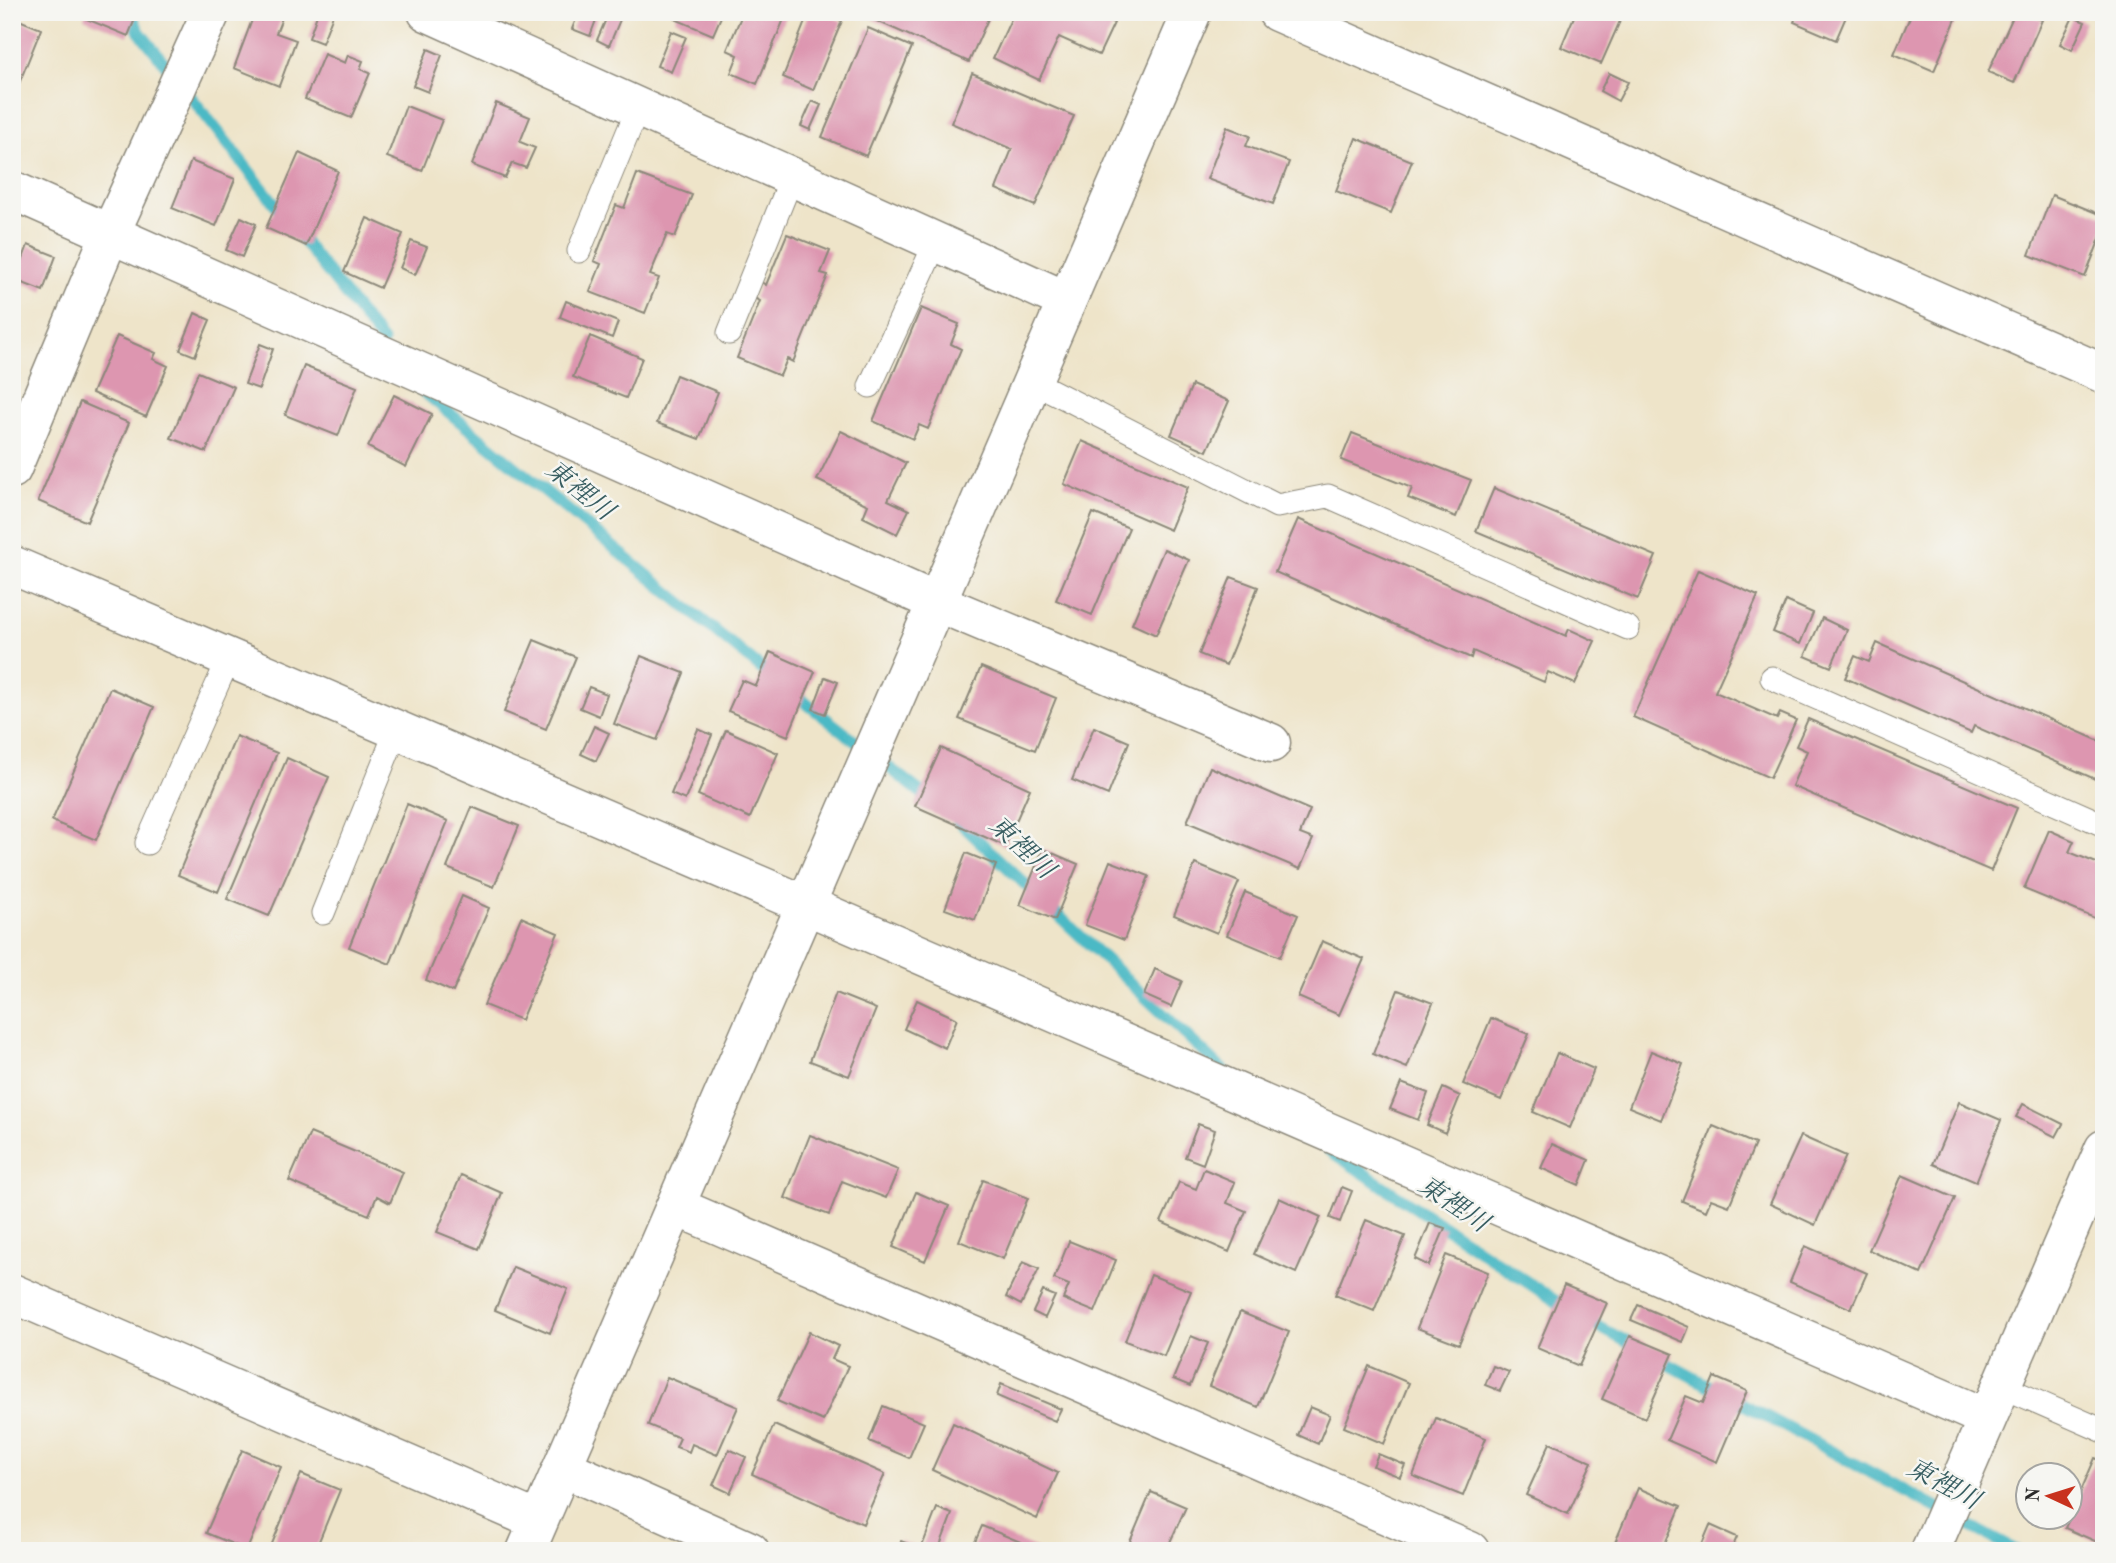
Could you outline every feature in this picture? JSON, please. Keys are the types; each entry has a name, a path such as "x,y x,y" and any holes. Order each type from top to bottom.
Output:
{"street":[{"path":"12,469 111,232 211,12"},
{"path":"426,12 1067,301"},
{"path":"12,1293 532,1536 564,1468 1192,12"},
{"path":"1277,12 2104,374"},
{"path":"12,190 936,602 1271,743"},
{"path":"12,565 806,905 1994,1402"},
{"path":"1930,1551 2104,1149"},
{"path":"677,1207 1469,1551"},
{"path":"564,1468 750,1551"}],"lane":[{"path":"579,251 639,108"},
{"path":"729,333 792,177"},
{"path":"870,386 936,242"},
{"path":"1032,382 1277,506 1328,496 1629,628"},
{"path":"148,843 229,658"},
{"path":"1772,678 2104,824"},
{"path":"323,913 397,729"},
{"path":"1994,1402 2104,1431"}],"building":[{"path":"86,12 138,12 128,36 84,18"},
{"path":"255,12 282,18 276,33 296,40 279,86 234,68"},
{"path":"318,12 334,12 322,43 309,38"},
{"path":"579,12 599,12 590,36 572,29"},
{"path":"609,12 622,15 609,46 597,40"},
{"path":"678,12 723,12 713,35 675,19"},
{"path":"743,12 787,12 757,84 731,73 738,55 727,50"},
{"path":"809,12 821,12 842,21 813,90 783,77"},
{"path":"875,12 991,12 969,62 872,19"},
{"path":"1002,12 1092,12 1114,23 1099,55 1059,37 1039,80 993,58 1012,17"},
{"path":"1576,12 1624,12 1601,64 1561,47"},
{"path":"1798,12 1848,12 1836,40 1794,22"},
{"path":"1912,12 1959,12 1934,71 1894,54"},
{"path":"2015,12 2024,12 2042,20 2014,83 1988,72"},
{"path":"12,17 41,29 12,101"},
{"path":"2073,17 2085,22 2072,50 2060,44"},
{"path":"868,28 912,47 866,156 822,137"},
{"path":"671,31 686,37 671,72 657,66"},
{"path":"428,49 442,55 428,92 413,86"},
{"path":"324,54 345,63 348,55 363,61 360,69 370,73 351,118 305,99"},
{"path":"972,73 1074,116 1035,206 996,189 1012,149 951,123"},
{"path":"1609,73 1628,82 1618,101 1600,91"},
{"path":"812,101 821,105 810,130 801,126"},
{"path":"496,103 530,117 520,142 535,148 526,168 512,163 505,178 472,165"},
{"path":"406,106 442,120 422,171 387,157"},
{"path":"1227,127 1250,136 1246,146 1289,162 1273,204 1207,179"},
{"path":"1356,138 1412,161 1391,213 1336,191"},
{"path":"299,153 338,171 306,246 266,228"},
{"path":"191,161 235,179 216,226 172,208"},
{"path":"637,174 692,195 675,237 667,234 650,275 659,278 645,313 590,292 601,264 594,261 616,205 624,208"},
{"path":"2052,195 2104,216 2104,228 2085,277 2029,255"},
{"path":"241,217 256,224 242,257 226,250"},
{"path":"367,218 403,234 380,288 344,272"},
{"path":"787,234 830,251 821,273 828,275 793,362 787,359 780,376 737,358 760,301 754,298 761,282 766,285"},
{"path":"411,241 427,247 415,275 400,268"},
{"path":"28,245 56,256 43,291 15,280"},
{"path":"566,301 618,322 612,338 560,317"},
{"path":"921,308 959,324 951,344 961,349 928,429 919,425 913,439 873,421"},
{"path":"195,313 210,320 195,356 180,350"},
{"path":"117,336 156,353 153,359 168,366 146,417 92,393"},
{"path":"590,336 642,358 626,398 573,377"},
{"path":"260,344 273,349 259,389 245,384"},
{"path":"304,366 357,387 338,436 285,415"},
{"path":"198,372 234,387 206,452 171,438"},
{"path":"676,375 718,392 699,439 657,423"},
{"path":"1192,385 1229,401 1207,451 1171,435"},
{"path":"394,395 432,414 406,467 368,447"},
{"path":"80,402 129,423 87,522 38,501"},
{"path":"841,431 906,463 888,500 909,510 897,534 863,517 868,505 817,480"},
{"path":"1352,433 1471,480 1456,517 1408,498 1412,488 1341,460"},
{"path":"1082,441 1188,487 1170,530 1064,484"},
{"path":"1494,488 1656,556 1638,599 1476,531"},
{"path":"1093,513 1129,528 1092,615 1056,600"},
{"path":"1298,519 1566,636 1569,629 1595,641 1575,684 1548,672 1544,682 1473,651 1471,658 1275,572"},
{"path":"1164,549 1189,560 1156,635 1132,624"},
{"path":"1698,570 1758,596 1715,692 1777,719 1780,713 1796,720 1770,778 1633,717"},
{"path":"1231,577 1258,587 1226,665 1199,654"},
{"path":"1786,601 1813,613 1800,644 1773,632"},
{"path":"1822,618 1847,630 1831,667 1805,656"},
{"path":"534,640 576,657 546,729 504,712"},
{"path":"1877,643 2104,743 2104,783 1974,726 1971,733 1845,678 1855,656 1869,662"},
{"path":"770,652 815,672 788,736 728,711 742,680 756,686"},
{"path":"641,656 684,673 657,740 614,724"},
{"path":"981,667 1056,698 1035,750 959,719"},
{"path":"825,677 838,682 825,714 813,709"},
{"path":"589,687 607,694 599,716 580,708"},
{"path":"110,688 154,707 96,840 52,821"},
{"path":"1808,719 2017,808 1991,871 1792,786 1807,751 1796,746"},
{"path":"594,726 609,733 596,761 581,754"},
{"path":"1094,727 1129,742 1108,795 1072,780"},
{"path":"698,729 712,735 685,800 671,794"},
{"path":"726,730 778,753 750,818 698,795"},
{"path":"236,736 277,753 218,892 178,875"},
{"path":"941,748 1030,789 1005,846 915,806"},
{"path":"287,758 329,777 269,916 227,899"},
{"path":"1210,767 1310,810 1300,834 1313,839 1300,869 1187,822"},
{"path":"407,804 448,821 390,964 349,947"},
{"path":"472,807 519,826 494,887 447,868"},
{"path":"2049,830 2074,841 2069,852 2104,866 2104,922 2024,889"},
{"path":"1043,849 1078,864 1055,920 1020,905"},
{"path":"966,853 996,865 975,920 945,909"},
{"path":"1110,861 1149,876 1124,940 1085,925"},
{"path":"1195,864 1239,882 1217,933 1174,915"},
{"path":"1245,892 1298,915 1280,957 1227,935"},
{"path":"462,896 489,908 453,992 426,980"},
{"path":"521,917 558,933 521,1020 484,1005"},
{"path":"1322,941 1364,959 1339,1015 1298,997"},
{"path":"1155,969 1182,981 1171,1007 1144,995"},
{"path":"1398,990 1433,1003 1407,1068 1373,1054"},
{"path":"836,993 876,1009 849,1076 810,1061"},
{"path":"917,1000 957,1019 945,1048 904,1029"},
{"path":"1491,1018 1529,1034 1501,1100 1463,1084"},
{"path":"1651,1051 1683,1064 1661,1120 1629,1107"},
{"path":"1557,1053 1594,1069 1570,1128 1533,1112"},
{"path":"1401,1083 1428,1093 1418,1120 1390,1109"},
{"path":"1443,1088 1460,1096 1445,1133 1427,1125"},
{"path":"1959,1102 2001,1120 1976,1182 1933,1164"},
{"path":"2023,1104 2063,1124 2056,1137 2016,1117"},
{"path":"1198,1124 1215,1130 1203,1164 1185,1157"},
{"path":"1713,1126 1755,1144 1729,1206 1711,1199 1706,1211 1682,1201"},
{"path":"310,1133 403,1172 390,1203 377,1196 369,1215 289,1181"},
{"path":"810,1135 898,1170 886,1198 842,1181 829,1215 785,1198"},
{"path":"1801,1136 1846,1156 1815,1225 1770,1204"},
{"path":"1552,1144 1589,1160 1579,1185 1541,1168"},
{"path":"1204,1169 1235,1182 1227,1203 1246,1211 1229,1252 1161,1222 1179,1182 1196,1189"},
{"path":"461,1175 502,1193 479,1249 437,1232"},
{"path":"1902,1175 1955,1198 1921,1274 1869,1250"},
{"path":"983,1180 1028,1198 1003,1259 959,1241"},
{"path":"1342,1187 1352,1191 1340,1222 1330,1218"},
{"path":"916,1192 949,1206 925,1261 893,1247"},
{"path":"1279,1198 1321,1217 1296,1273 1254,1254"},
{"path":"1366,1220 1405,1236 1374,1311 1335,1295"},
{"path":"1430,1223 1445,1228 1429,1266 1415,1259"},
{"path":"1069,1241 1116,1260 1095,1312 1063,1299 1069,1285 1054,1279"},
{"path":"1805,1246 1867,1273 1851,1309 1790,1282"},
{"path":"1446,1255 1488,1272 1459,1344 1417,1328"},
{"path":"1023,1262 1039,1269 1021,1305 1006,1297"},
{"path":"513,1267 568,1289 550,1333 495,1310"},
{"path":"1151,1275 1191,1291 1164,1356 1125,1341"},
{"path":"1564,1285 1607,1303 1579,1366 1537,1348"},
{"path":"1043,1291 1055,1296 1045,1318 1033,1312"},
{"path":"1638,1305 1689,1327 1683,1342 1631,1320"},
{"path":"1240,1312 1289,1332 1258,1407 1209,1386"},
{"path":"809,1332 838,1346 832,1359 848,1366 823,1421 777,1401"},
{"path":"1191,1336 1208,1343 1190,1386 1173,1379"},
{"path":"1630,1336 1673,1354 1645,1418 1602,1399"},
{"path":"1369,1366 1409,1383 1384,1444 1344,1427"},
{"path":"1493,1366 1509,1372 1500,1391 1485,1385"},
{"path":"667,1377 738,1407 717,1455 692,1444 689,1452 676,1447 680,1438 648,1425"},
{"path":"1714,1377 1747,1391 1717,1462 1667,1440 1686,1396 1703,1403"},
{"path":"1001,1384 1061,1409 1055,1421 997,1396"},
{"path":"883,1406 924,1423 909,1458 869,1441"},
{"path":"1310,1407 1330,1415 1318,1444 1298,1435"},
{"path":"1436,1418 1486,1438 1463,1496 1413,1476"},
{"path":"953,1423 1058,1473 1037,1519 932,1470"},
{"path":"774,1425 885,1474 863,1524 752,1474"},
{"path":"1550,1443 1592,1462 1568,1514 1526,1495"},
{"path":"729,1449 746,1457 730,1493 713,1485"},
{"path":"242,1450 281,1467 247,1550 206,1533"},
{"path":"1378,1454 1405,1465 1400,1477 1373,1466"},
{"path":"2095,1458 2104,1462 2104,1545 2074,1532 2084,1532 2084,1484"},
{"path":"301,1474 340,1490 315,1551 269,1551"},
{"path":"1638,1488 1681,1506 1662,1551 1629,1551 1614,1545"},
{"path":"1151,1492 1186,1507 1166,1551 1144,1551 1129,1544"},
{"path":"937,1508 952,1514 938,1551 897,1551 901,1541 921,1549"},
{"path":"1710,1525 1737,1537 1731,1551 1699,1551"},
{"path":"982,1526 1042,1551 971,1551"}],"waterway":[{"name":"東裡川","path":"130,12 139,31 286,218"},
{"name":"東裡川","path":"297,233 383,342"},
{"name":"東裡川","path":"418,387 774,679"},
{"name":"東裡川","path":"792,692 932,801"},
{"name":"東裡川","path":"958,821 1225,1072"},
{"name":"東裡川","path":"1329,1150 1575,1314 2017,1551"}]}
